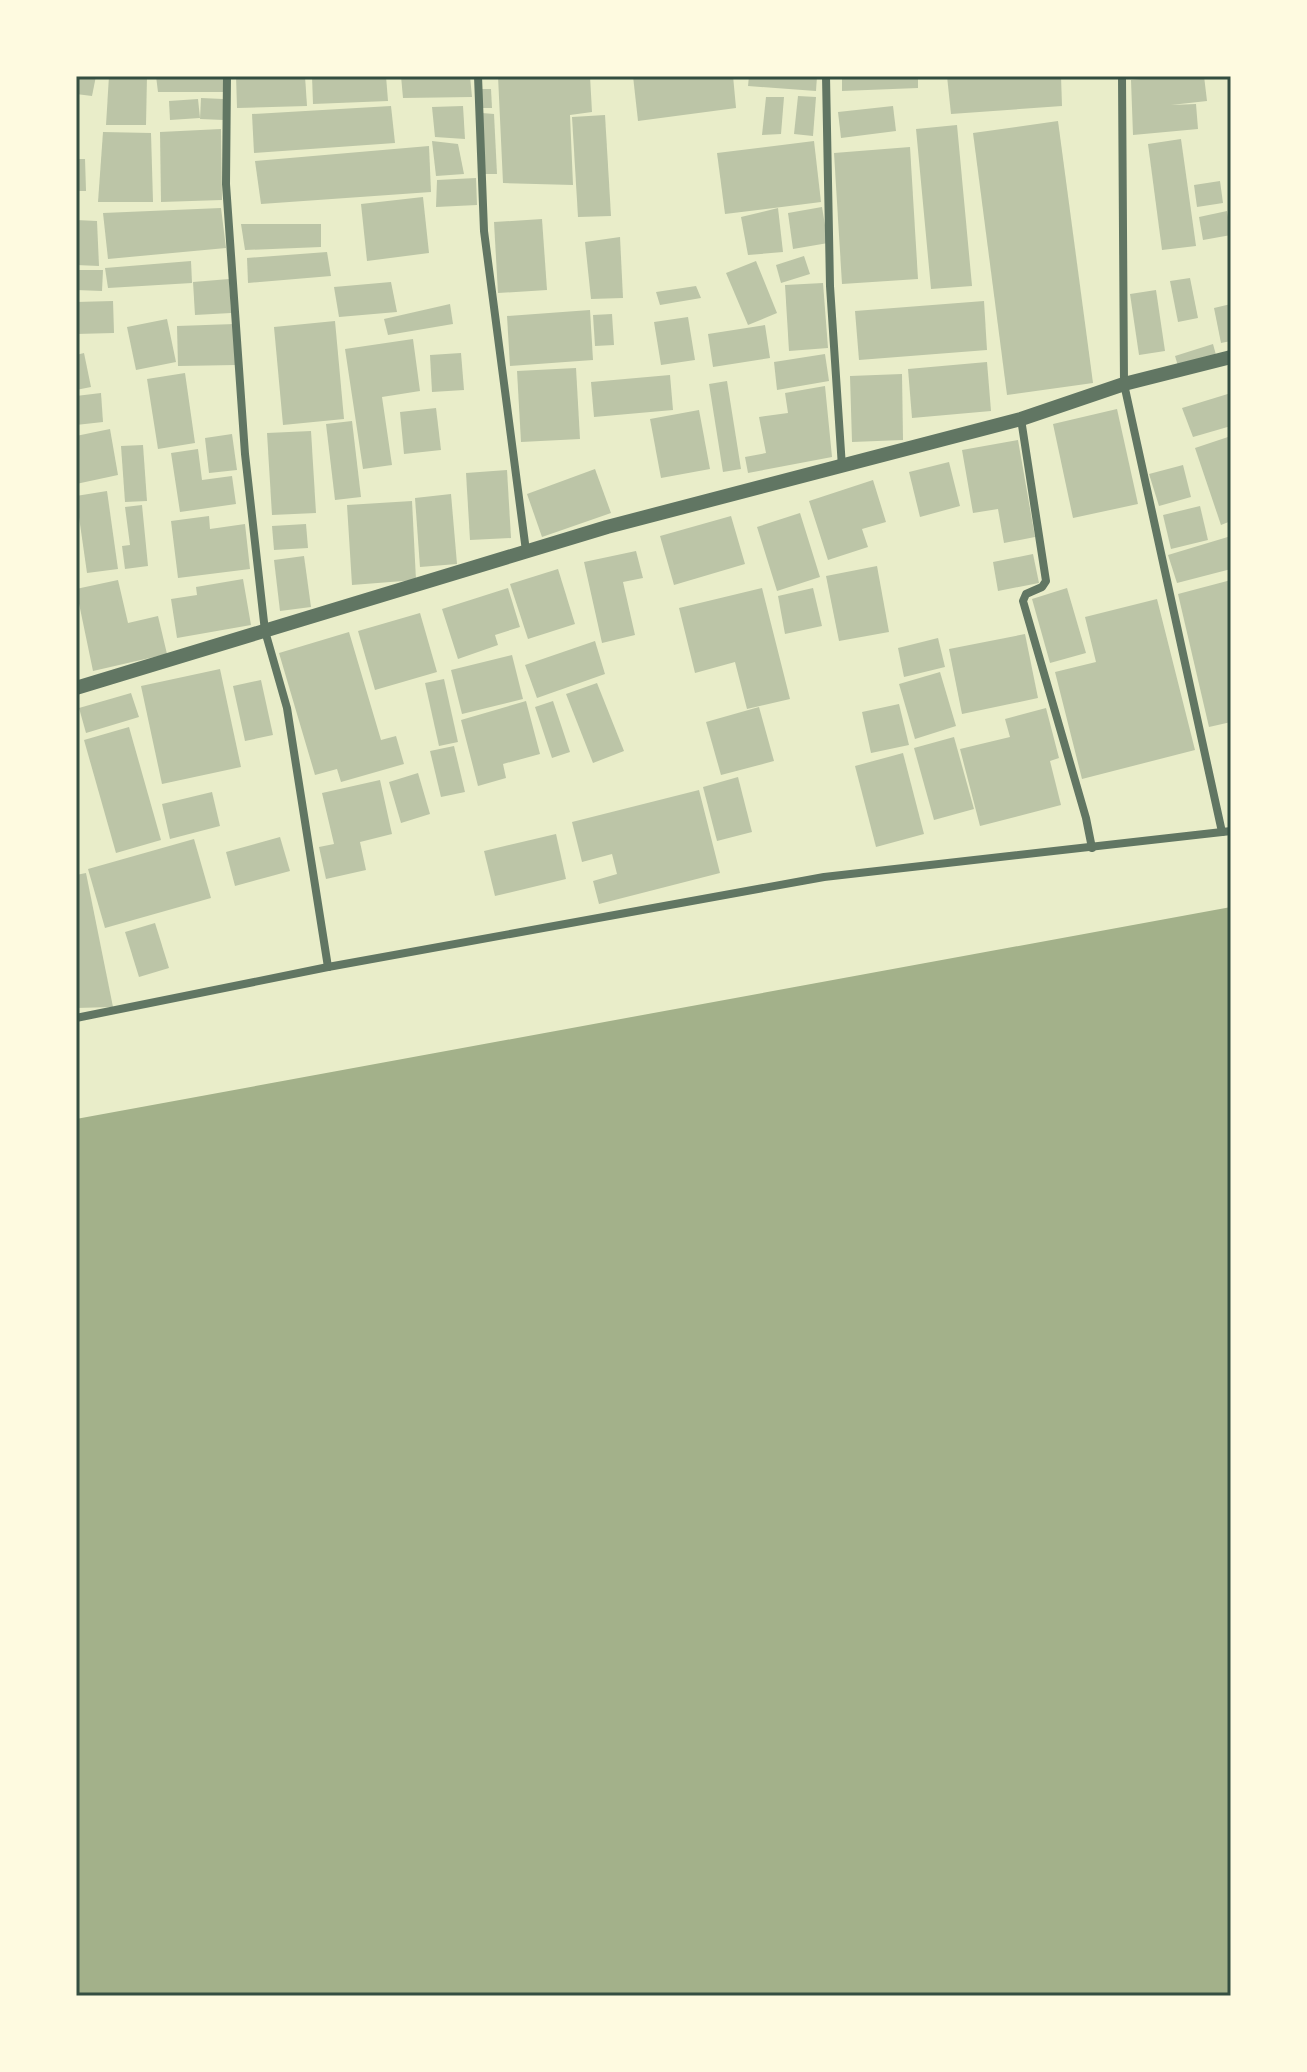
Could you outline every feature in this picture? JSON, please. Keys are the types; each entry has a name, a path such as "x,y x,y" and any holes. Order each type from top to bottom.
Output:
{"street":[{"path":"227,76 226,184 245,454 265,631 287,708 328,967"},
{"path":"478,76 484,231 526,551"},
{"path":"826,76 830,286 842,467"},
{"path":"76,1018 328,967 824,877 1227,832 1124,384 1122,76"},
{"path":"76,688 607,527 1021,419 1124,384 1231,357"},
{"path":"1021,419 1046,581 1042,587 1026,594 1023,601 1092,848"}],"shaded area":[{"path":"1231,907 1231,1996 76,1996 76,1119"}],"building":[{"path":"76,76 96,76 92,96 76,94"},
{"path":"109,76 147,76 146,125 106,125"},
{"path":"156,76 223,76 224,92 158,92"},
{"path":"236,76 305,76 307,106 237,108"},
{"path":"312,76 386,76 388,101 313,104"},
{"path":"401,76 470,76 472,97 403,98"},
{"path":"498,76 590,76 592,112 570,115 573,185 503,183"},
{"path":"633,76 733,76 736,108 638,121"},
{"path":"749,76 817,76 816,91 748,86"},
{"path":"842,76 918,76 918,88 842,91"},
{"path":"947,76 1061,76 1062,106 951,114"},
{"path":"1204,76 1207,101 1171,105 1196,104 1198,129 1133,135 1131,80"},
{"path":"481,89 491,89 492,108 482,108"},
{"path":"798,96 816,97 813,136 794,134"},
{"path":"766,97 784,97 781,134 762,135"},
{"path":"201,98 223,99 224,120 200,119"},
{"path":"198,99 200,118 170,120 169,101"},
{"path":"391,106 395,143 254,153 252,114"},
{"path":"463,106 465,139 435,137 432,107"},
{"path":"893,106 896,131 841,138 838,112"},
{"path":"482,113 494,114 497,174 485,174"},
{"path":"605,115 611,216 578,217 572,117"},
{"path":"1058,121 1093,383 1007,395 973,133"},
{"path":"957,125 972,286 931,289 916,129"},
{"path":"221,129 222,200 161,202 160,132"},
{"path":"103,132 151,133 153,202 98,202"},
{"path":"1181,139 1196,246 1162,250 1148,144"},
{"path":"432,141 458,144 464,174 436,176"},
{"path":"814,141 821,202 725,214 717,153"},
{"path":"429,146 431,192 261,204 255,161"},
{"path":"910,147 918,279 842,284 834,153"},
{"path":"76,159 85,159 86,191 76,191"},
{"path":"476,178 477,205 436,207 437,180"},
{"path":"1220,181 1223,203 1197,207 1194,185"},
{"path":"423,197 429,253 367,261 361,204"},
{"path":"822,207 828,243 793,249 788,213"},
{"path":"221,208 226,248 108,259 103,213"},
{"path":"778,208 783,252 748,255 741,217"},
{"path":"1227,211 1231,235 1203,240 1199,217"},
{"path":"542,219 547,290 498,293 494,222"},
{"path":"76,220 97,221 99,266 76,265"},
{"path":"241,224 321,224 321,247 245,250"},
{"path":"620,237 623,298 591,299 585,242"},
{"path":"327,252 331,276 248,283 247,258"},
{"path":"804,256 810,274 781,283 776,265"},
{"path":"191,261 192,283 108,288 105,268"},
{"path":"756,261 777,313 748,325 726,273"},
{"path":"76,270 103,270 102,291 76,290"},
{"path":"1190,278 1198,318 1178,322 1170,281"},
{"path":"229,279 231,313 195,315 193,282"},
{"path":"391,282 397,312 339,317 334,287"},
{"path":"823,283 828,348 789,351 785,285"},
{"path":"696,286 701,298 660,305 656,292"},
{"path":"1156,290 1165,351 1139,355 1130,294"},
{"path":"113,301 114,333 76,334 76,302"},
{"path":"984,301 987,350 859,360 855,311"},
{"path":"450,304 453,324 388,335 384,319"},
{"path":"1231,304 1231,341 1221,343 1214,308"},
{"path":"590,310 593,360 510,366 507,316"},
{"path":"612,314 614,345 595,346 593,315"},
{"path":"688,317 695,360 661,365 654,322"},
{"path":"167,319 176,362 136,370 127,327"},
{"path":"335,321 344,419 283,425 274,327"},
{"path":"235,324 236,365 178,366 177,326"},
{"path":"765,325 770,358 713,367 708,334"},
{"path":"413,339 420,391 382,397 392,465 363,469 345,349"},
{"path":"1213,344 1216,355 1178,366 1175,356"},
{"path":"84,353 91,387 76,390 76,355"},
{"path":"461,353 464,390 432,392 430,355"},
{"path":"825,354 829,381 777,390 774,362"},
{"path":"987,362 991,411 912,418 908,369"},
{"path":"576,368 580,439 521,442 517,371"},
{"path":"185,373 195,443 158,449 147,379"},
{"path":"902,374 903,440 852,442 850,376"},
{"path":"670,375 673,410 594,417 591,382"},
{"path":"727,381 741,469 723,472 709,384"},
{"path":"825,386 832,457 748,473 745,457 766,453 759,417 788,413 785,393"},
{"path":"101,393 103,422 76,425 76,396"},
{"path":"1231,393 1231,426 1193,437 1182,408"},
{"path":"436,408 441,450 404,454 400,412"},
{"path":"1117,409 1138,504 1073,518 1053,424"},
{"path":"699,410 710,469 661,478 650,419"},
{"path":"352,421 361,497 335,500 326,424"},
{"path":"110,429 118,475 76,484 76,436"},
{"path":"311,431 316,513 272,515 267,433"},
{"path":"232,434 237,470 209,473 205,438"},
{"path":"1231,436 1231,521 1221,525 1195,448"},
{"path":"1018,440 1035,537 1004,543 998,509 973,513 962,450"},
{"path":"143,445 147,501 125,502 121,446"},
{"path":"198,449 202,480 232,476 236,504 180,512 171,453"},
{"path":"949,462 960,506 920,517 909,472"},
{"path":"1183,465 1191,497 1159,506 1149,474"},
{"path":"595,469 611,513 542,537 527,494"},
{"path":"507,470 511,538 470,540 466,473"},
{"path":"873,480 886,522 862,529 868,547 828,560 809,501"},
{"path":"107,491 118,569 87,573 76,496"},
{"path":"451,494 457,564 420,567 415,498"},
{"path":"412,501 416,580 352,585 347,505"},
{"path":"142,505 148,566 125,569 122,546 130,545 125,507"},
{"path":"1200,506 1208,540 1171,549 1163,515"},
{"path":"800,513 820,577 777,591 757,527"},
{"path":"209,516 210,529 245,524 250,569 178,578 171,521"},
{"path":"731,516 745,564 674,585 660,536"},
{"path":"306,524 308,548 274,550 272,526"},
{"path":"1231,536 1231,569 1177,583 1168,555"},
{"path":"636,551 643,578 623,582 635,635 602,643 584,562"},
{"path":"1033,554 1039,583 998,591 993,562"},
{"path":"304,556 311,607 280,611 274,560"},
{"path":"877,566 889,632 839,641 826,576"},
{"path":"558,569 575,624 528,639 510,584"},
{"path":"243,579 251,625 177,638 171,599 197,595 196,587"},
{"path":"118,580 128,623 158,616 167,654 93,671 76,589"},
{"path":"1231,580 1231,722 1209,727 1178,594"},
{"path":"508,588 520,627 495,635 498,645 458,659 442,609"},
{"path":"762,588 790,699 747,709 735,662 695,673 679,608"},
{"path":"813,588 822,626 785,634 778,596"},
{"path":"1067,588 1086,653 1050,663 1032,599"},
{"path":"1157,599 1195,750 1082,779 1055,672 1096,662 1085,617"},
{"path":"420,613 437,672 375,690 358,631"},
{"path":"349,632 381,740 396,736 404,764 341,782 337,769 315,775 279,653"},
{"path":"1025,634 1038,698 962,714 949,649"},
{"path":"938,638 945,667 904,677 898,648"},
{"path":"595,641 605,674 537,698 525,665"},
{"path":"512,655 523,699 462,714 451,670"},
{"path":"220,669 241,767 162,784 141,686"},
{"path":"940,672 956,726 915,739 899,684"},
{"path":"444,679 458,742 439,746 425,683"},
{"path":"261,680 273,735 245,741 233,686"},
{"path":"597,683 624,751 593,763 566,694"},
{"path":"131,693 139,717 86,733 79,708"},
{"path":"526,701 540,754 503,764 506,778 478,786 461,720"},
{"path":"553,701 570,752 552,758 535,707"},
{"path":"899,704 909,745 871,753 862,712"},
{"path":"759,707 774,761 721,775 706,722"},
{"path":"1046,708 1059,758 1050,761 1061,805 980,826 960,749 1010,737 1005,719"},
{"path":"129,727 161,840 116,853 84,740"},
{"path":"954,737 974,809 934,820 914,748"},
{"path":"454,746 465,792 441,797 430,751"},
{"path":"903,753 924,834 876,847 855,766"},
{"path":"418,773 430,814 401,823 389,782"},
{"path":"738,777 752,832 717,841 703,787"},
{"path":"380,780 392,834 360,842 366,870 326,879 319,847 334,844 322,793"},
{"path":"699,790 720,873 599,904 593,881 617,874 612,854 582,862 572,822"},
{"path":"212,792 220,826 170,839 162,804"},
{"path":"556,834 566,879 495,896 484,851"},
{"path":"280,837 290,871 235,886 226,852"},
{"path":"194,839 211,898 105,928 88,869"},
{"path":"86,873 113,1007 76,1008 76,875"},
{"path":"155,923 169,968 139,977 125,932"}]}
